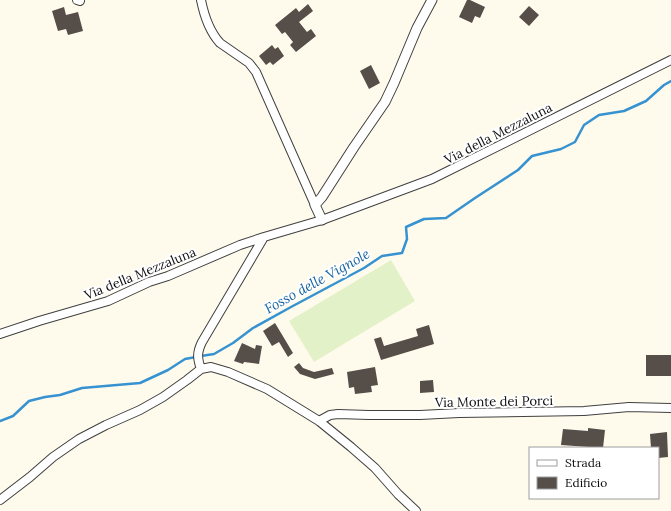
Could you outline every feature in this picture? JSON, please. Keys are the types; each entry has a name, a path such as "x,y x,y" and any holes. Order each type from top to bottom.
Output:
{"street":[{"path":"201,0 206,19 216,39 249,63 256,72 322,220"},
{"path":"315,205 322,197 385,102 417,28 432,0"},
{"name":"Via della Mezzaluna","path":"0,334 108,301 149,282 168,276 240,245 322,220 432,179 671,60"},
{"path":"200,369 198,359 199,349 202,342 264,237"},
{"path":"0,500 53,457 79,440 163,397 200,369 211,368 228,372 267,389 319,421 375,468 398,494 416,511"},
{"name":"Via Monte dei Porci","path":"319,421 330,415 338,414 420,415 584,411 629,407 671,408"}],"green space":[{"path":"391,260 415,301 314,362 289,321"}],"building":[{"path":"467,0 485,7 480,18 475,16 472,23 459,17"},
{"path":"308,4 313,11 299,22 307,32 311,29 316,36 296,52 290,45 293,42 285,32 282,34 275,25 296,8 299,12"},
{"path":"529,6 539,15 529,26 519,17"},
{"path":"64,7 66,15 78,12 83,31 68,35 66,29 58,31 52,11"},
{"path":"272,45 275,49 278,47 284,56 273,65 270,62 266,65 259,56"},
{"path":"371,65 380,83 369,89 360,71"},
{"path":"275,323 293,353 288,357 279,342 272,346 263,331"},
{"path":"429,325 434,344 381,360 374,339 381,337 384,346 418,336 416,329"},
{"path":"242,343 255,349 256,345 262,346 259,364 244,362 243,364 234,361"},
{"path":"646,355 671,355 671,376 646,376"},
{"path":"299,363 303,368 314,372 332,368 334,374 315,379 300,374 294,367"},
{"path":"375,367 378,385 371,386 372,392 355,394 354,387 349,388 347,372"},
{"path":"433,380 434,392 420,393 420,381"},
{"path":"588,428 605,430 603,447 561,445 563,429 588,431"},
{"path":"667,432 668,457 659,458 659,447 651,447 650,434"}],"waterway":[{"name":"Fosso delle Vignole","path":"201,356 214,354 233,343 253,328 364,268 382,256 402,253 407,239 406,227 424,219 446,218 518,170 532,156 561,149 575,142 584,125 599,115 624,111 646,101 664,85 671,81"},
{"name":"Fosso delle Vignole","path":"0,421 13,416 29,401 60,395 82,388 140,383 168,370 185,359 196,357"}]}
